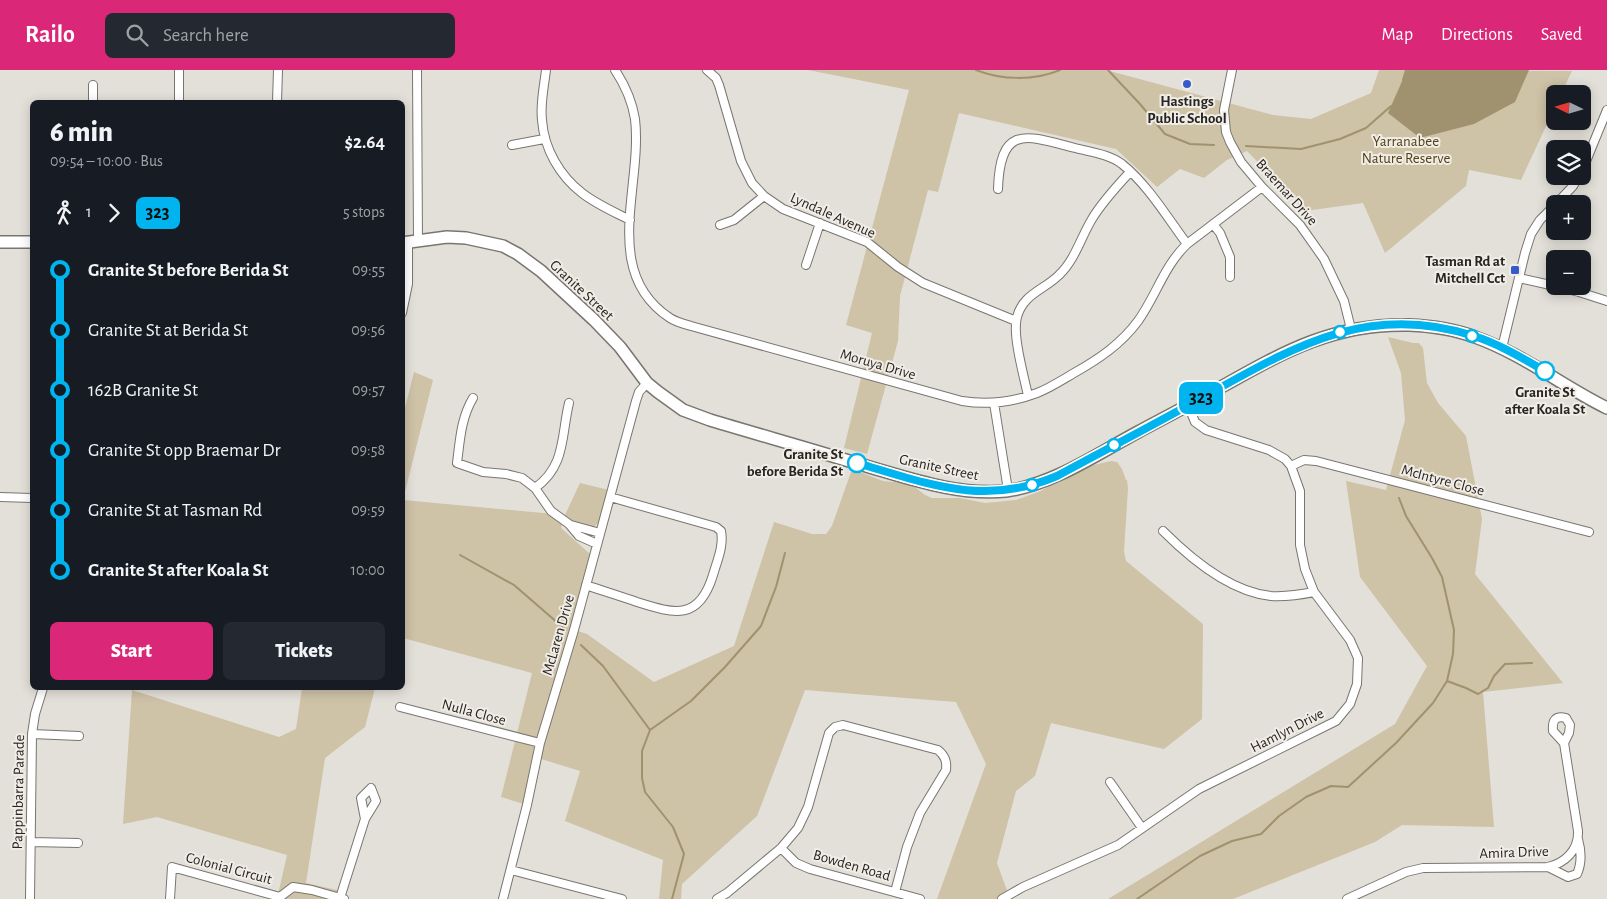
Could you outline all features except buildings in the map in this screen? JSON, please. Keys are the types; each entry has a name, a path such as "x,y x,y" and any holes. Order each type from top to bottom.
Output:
{"street":[{"path":"179,70 179,100"},
{"path":"277,100 278,70"},
{"path":"405,298 408,284 408,244 417,70"},
{"path":"546,70 542,111 544,139 559,169 582,193 630,220"},
{"name":"Moruya Drive","path":"615,70 624,83 634,118 635,137 629,246 632,265 638,283 656,307 672,319 691,326 947,397 975,403 994,403 1028,396 1048,388 1085,367 1118,344 1146,309 1171,262 1187,244 1262,187"},
{"name":"Lyndale Avenue","path":"707,70 716,78 719,85 740,161 752,183 764,196 783,209 867,242 898,267 923,283 1016,322"},
{"name":"Braemar Drive","path":"1232,70 1224,104 1226,132 1241,162 1262,187 1300,225 1324,259 1344,301 1351,329"},
{"path":"93,85 93,100"},
{"path":"1591,149 1607,110"},
{"path":"998,189 1002,157 1006,149 1019,138 1037,138 1112,159 1120,163 1141,182 1187,244"},
{"path":"512,145 544,139"},
{"path":"1028,396 1016,336 1016,322 1020,308 1032,294 1059,276 1097,211 1130,172"},
{"path":"1564,195 1574,185"},
{"path":"720,225 734,220 764,196"},
{"path":"1502,348 1532,234 1546,214"},
{"path":"806,265 820,224"},
{"path":"1213,224 1220,233 1230,257 1230,278"},
{"name":"Granite Street","path":"408,244 447,237 466,238 503,246 518,254 541,271 594,320 620,347 647,383 668,401 683,410 720,423 948,488 978,492 1008,490 1032,485 1057,476 1279,355 1324,336 1378,325 1429,326 1474,336 1502,348 1545,371 1592,401 1607,408"},
{"path":"0,242 30,242"},
{"path":"1519,278 1546,284"},
{"path":"1588,295 1607,301"},
{"name":"McLaren Drive","path":"503,899 527,805 540,743 574,630 636,401 639,392 647,383"},
{"path":"473,398 466,409 462,424 457,463 483,472 514,475 522,478 536,488 551,511 569,524 579,536 597,544"},
{"path":"536,488 545,481 556,466 563,444 569,403"},
{"path":"994,403 1008,490"},
{"path":"1188,405 1196,422 1206,430 1269,450 1285,459 1291,466"},
{"name":"McIntyre Close","path":"1291,466 1304,460 1316,461 1589,532"},
{"name":"Hamlyn Drive","path":"1002,899 1023,887 1118,845 1199,789 1336,721 1350,704 1357,684 1358,658 1350,640 1314,592 1305,569 1300,545 1300,491 1291,466"},
{"path":"0,497 30,498"},
{"path":"586,585 664,611 683,611 700,601 707,592 722,546 721,531 716,527 610,497"},
{"path":"569,524 600,533"},
{"path":"1163,531 1185,553 1208,570 1239,587 1270,596 1293,596 1314,592"},
{"name":"Pappinbarra Parade","path":"30,899 32,734 35,714 42,690"},
{"name":"Nulla Close","path":"400,707 540,743"},
{"path":"717,899 781,848 798,828 808,807 828,733 835,727 843,725 938,750 947,762 946,770 920,813 907,847 895,892"},
{"path":"32,734 79,736"},
{"path":"1548,867 1570,877 1577,874 1580,864 1581,850 1564,743"},
{"path":"1110,782 1142,828"},
{"path":"280,898 293,888 312,890 343,898 365,819"},
{"name":"Amira Drive","path":"1347,899 1406,872 1423,868 1548,867 1568,857 1578,838"},
{"path":"31,842 78,843"},
{"name":"Bowden Road","path":"781,848 796,863 810,869 920,899"},
{"path":"1568,857 1580,864"},
{"name":"Colonial Circuit","path":"170,899 172,867 280,898"},
{"path":"511,870 622,899"},
{"path":"1364,891 1369,899"}],"green space":[{"name":"Yarranabee Nature Reserve","path":"808,70 1106,70 1273,115 1311,119 1371,93 1379,70 1572,71 1565,85 1546,85 1546,126 1521,180 1469,170 1466,186 1385,253 1363,203 1305,211 1247,151 1227,160 1204,178 1180,169 1157,187 1116,149 959,113 938,192 928,190 900,296 898,341 867,454 844,448 872,333 846,325 909,90"},
{"path":"1388,337 1419,343 1423,348 1427,383 1438,403 1466,436 1482,519 1475,574 1563,683 1483,692 1494,827 1402,825 1375,842 1233,899 1108,899 1395,724 1427,666 1360,577 1346,481 1386,490 1405,420 1401,373"},
{"path":"414,372 433,380 405,492 405,408"},
{"path":"1111,461 1117,462 1127,480 1124,552 1126,561 1203,624 1202,719 1164,749 1051,723 1035,776 1016,791 997,863 1010,899 937,899 986,764 956,702 805,690 757,816 682,884 681,899 659,899 663,860 565,821 580,771 538,758 527,805 501,797 532,673 405,639 405,500 565,515 580,483 609,490 600,521 593,528 568,520 565,516 561,528 590,554 574,630 587,634 654,682 734,646 774,522 812,534 826,534 832,526 852,469 883,481 903,483 916,488 932,498 960,498 985,503 1016,500 1041,491 1077,469"},
{"path":"132,690 279,737 296,729 302,690 374,690 365,727 325,758 306,883 337,890 335,899 277,899 287,855 157,817 123,824"}],"shaded area":[{"path":"1407,70 1529,70 1515,102 1474,124 1420,138 1388,113"}],"waterway":[{"path":"976,70 996,76 1018,78 1050,74 1060,70"},
{"path":"1108,70 1165,134 1190,144 1214,145"},
{"path":"1403,80 1406,70"},
{"path":"1246,146 1301,149 1340,139 1366,128 1391,106"},
{"path":"1137,899 1200,856 1232,841 1261,834 1279,816 1306,797 1331,786 1348,787 1396,743 1433,703 1447,681 1453,654 1454,630 1442,577 1406,516 1399,498"},
{"path":"650,730 691,701 725,667 761,626 776,587 785,553"},
{"path":"460,555 514,585 566,630"},
{"path":"581,645 603,666 650,730 642,751 642,778 645,792 673,827 684,854 672,899"},
{"path":"1447,681 1478,694 1488,688 1494,676 1505,664 1532,663"}],"bus line":[{"name":"323","path":"857,463 948,488 978,492 1008,490 1032,485 1057,476 1279,355 1324,336 1363,326 1414,325 1455,331 1474,336 1502,348 1545,371"}],"place":[{"name":"Hastings Public School","path":"1187,84"},
{"name":"Tasman Rd at Mitchell Cct","path":"1515,270"},
{"name":"Granite St after Koala St","path":"1545,371"},
{"name":"Granite St before Berida St","path":"857,463"}]}
